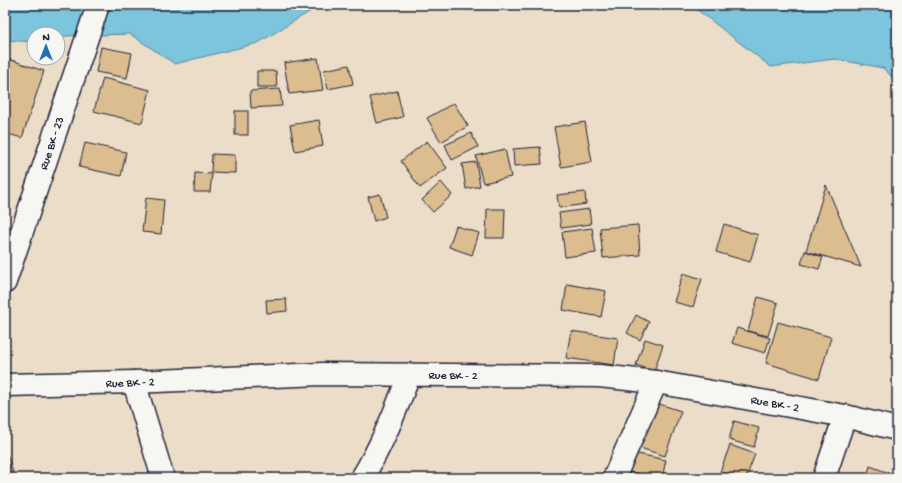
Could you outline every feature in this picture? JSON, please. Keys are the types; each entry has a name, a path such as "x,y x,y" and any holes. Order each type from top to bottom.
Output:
{"street":[{"name":"Rue BK - 23","path":"5,282 98,5"},
{"name":"Rue BK - 2","path":"5,385 134,382 322,374 599,376 656,382 845,416 897,428"},
{"path":"362,478 376,455 396,414 409,375"},
{"path":"134,382 163,478"},
{"path":"614,478 656,382"},
{"path":"824,478 845,416"}],"shaded area":[{"path":"332,5 440,5 466,10 530,9 580,5 691,5 771,67 835,59 883,68 897,82 897,478 5,478 5,40 26,41 26,66 66,66 66,36 130,34 175,64 258,43 314,9"}],"water":[{"path":"5,5 332,5 314,9 258,43 175,64 130,34 66,36 66,26 26,26 26,41 5,40"},
{"path":"440,5 580,5 530,9 466,10"},
{"path":"691,5 897,5 897,82 883,68 835,59 771,67"}],"building":[{"path":"101,47 132,53 127,78 96,72"},
{"path":"5,58 44,71 22,138 5,133"},
{"path":"318,58 323,90 289,94 284,63"},
{"path":"349,65 353,84 328,89 324,70"},
{"path":"257,71 276,71 277,87 257,87"},
{"path":"103,78 150,90 142,123 94,111"},
{"path":"280,89 282,106 251,108 250,91"},
{"path":"397,91 403,117 377,123 370,97"},
{"path":"454,103 468,126 441,142 427,118"},
{"path":"235,111 248,111 248,135 235,135"},
{"path":"319,120 323,146 295,151 290,125"},
{"path":"585,122 592,162 561,167 554,127"},
{"path":"471,133 478,147 452,160 445,145"},
{"path":"427,141 447,168 420,188 401,161"},
{"path":"85,143 126,152 121,176 79,167"},
{"path":"540,147 542,164 514,166 513,149"},
{"path":"505,149 511,177 483,183 476,156"},
{"path":"212,154 235,155 235,173 211,172"},
{"path":"476,162 480,186 466,189 462,164"},
{"path":"195,173 212,174 210,192 194,192"},
{"path":"441,182 452,195 433,212 422,200"},
{"path":"826,185 861,267 806,251"},
{"path":"585,192 586,204 559,208 557,195"},
{"path":"380,194 386,217 374,221 368,197"},
{"path":"146,198 164,200 161,234 142,232"},
{"path":"487,209 505,209 504,238 486,238"},
{"path":"589,209 591,224 561,228 559,213"},
{"path":"724,224 758,235 750,262 716,252"},
{"path":"638,225 640,255 603,258 600,228"},
{"path":"456,226 479,233 472,255 449,247"},
{"path":"592,228 596,253 565,257 562,232"},
{"path":"805,251 823,257 819,269 801,264"},
{"path":"683,273 702,279 693,307 674,302"},
{"path":"567,284 606,291 601,317 563,310"},
{"path":"758,297 778,303 768,336 748,331"},
{"path":"286,299 287,311 267,313 266,300"},
{"path":"636,315 649,322 640,340 627,333"},
{"path":"778,322 831,337 819,379 766,363"},
{"path":"737,328 770,338 765,353 732,343"},
{"path":"571,331 618,338 614,365 566,358"},
{"path":"645,339 663,345 654,371 636,365"},
{"path":"653,402 681,411 665,456 637,447"},
{"path":"734,421 759,428 754,447 729,440"},
{"path":"730,445 755,454 746,478 740,478 720,472"},
{"path":"5,449 13,472 5,475"},
{"path":"633,453 666,460 662,478 629,472"},
{"path":"870,466 892,474 891,478 866,478"}]}
